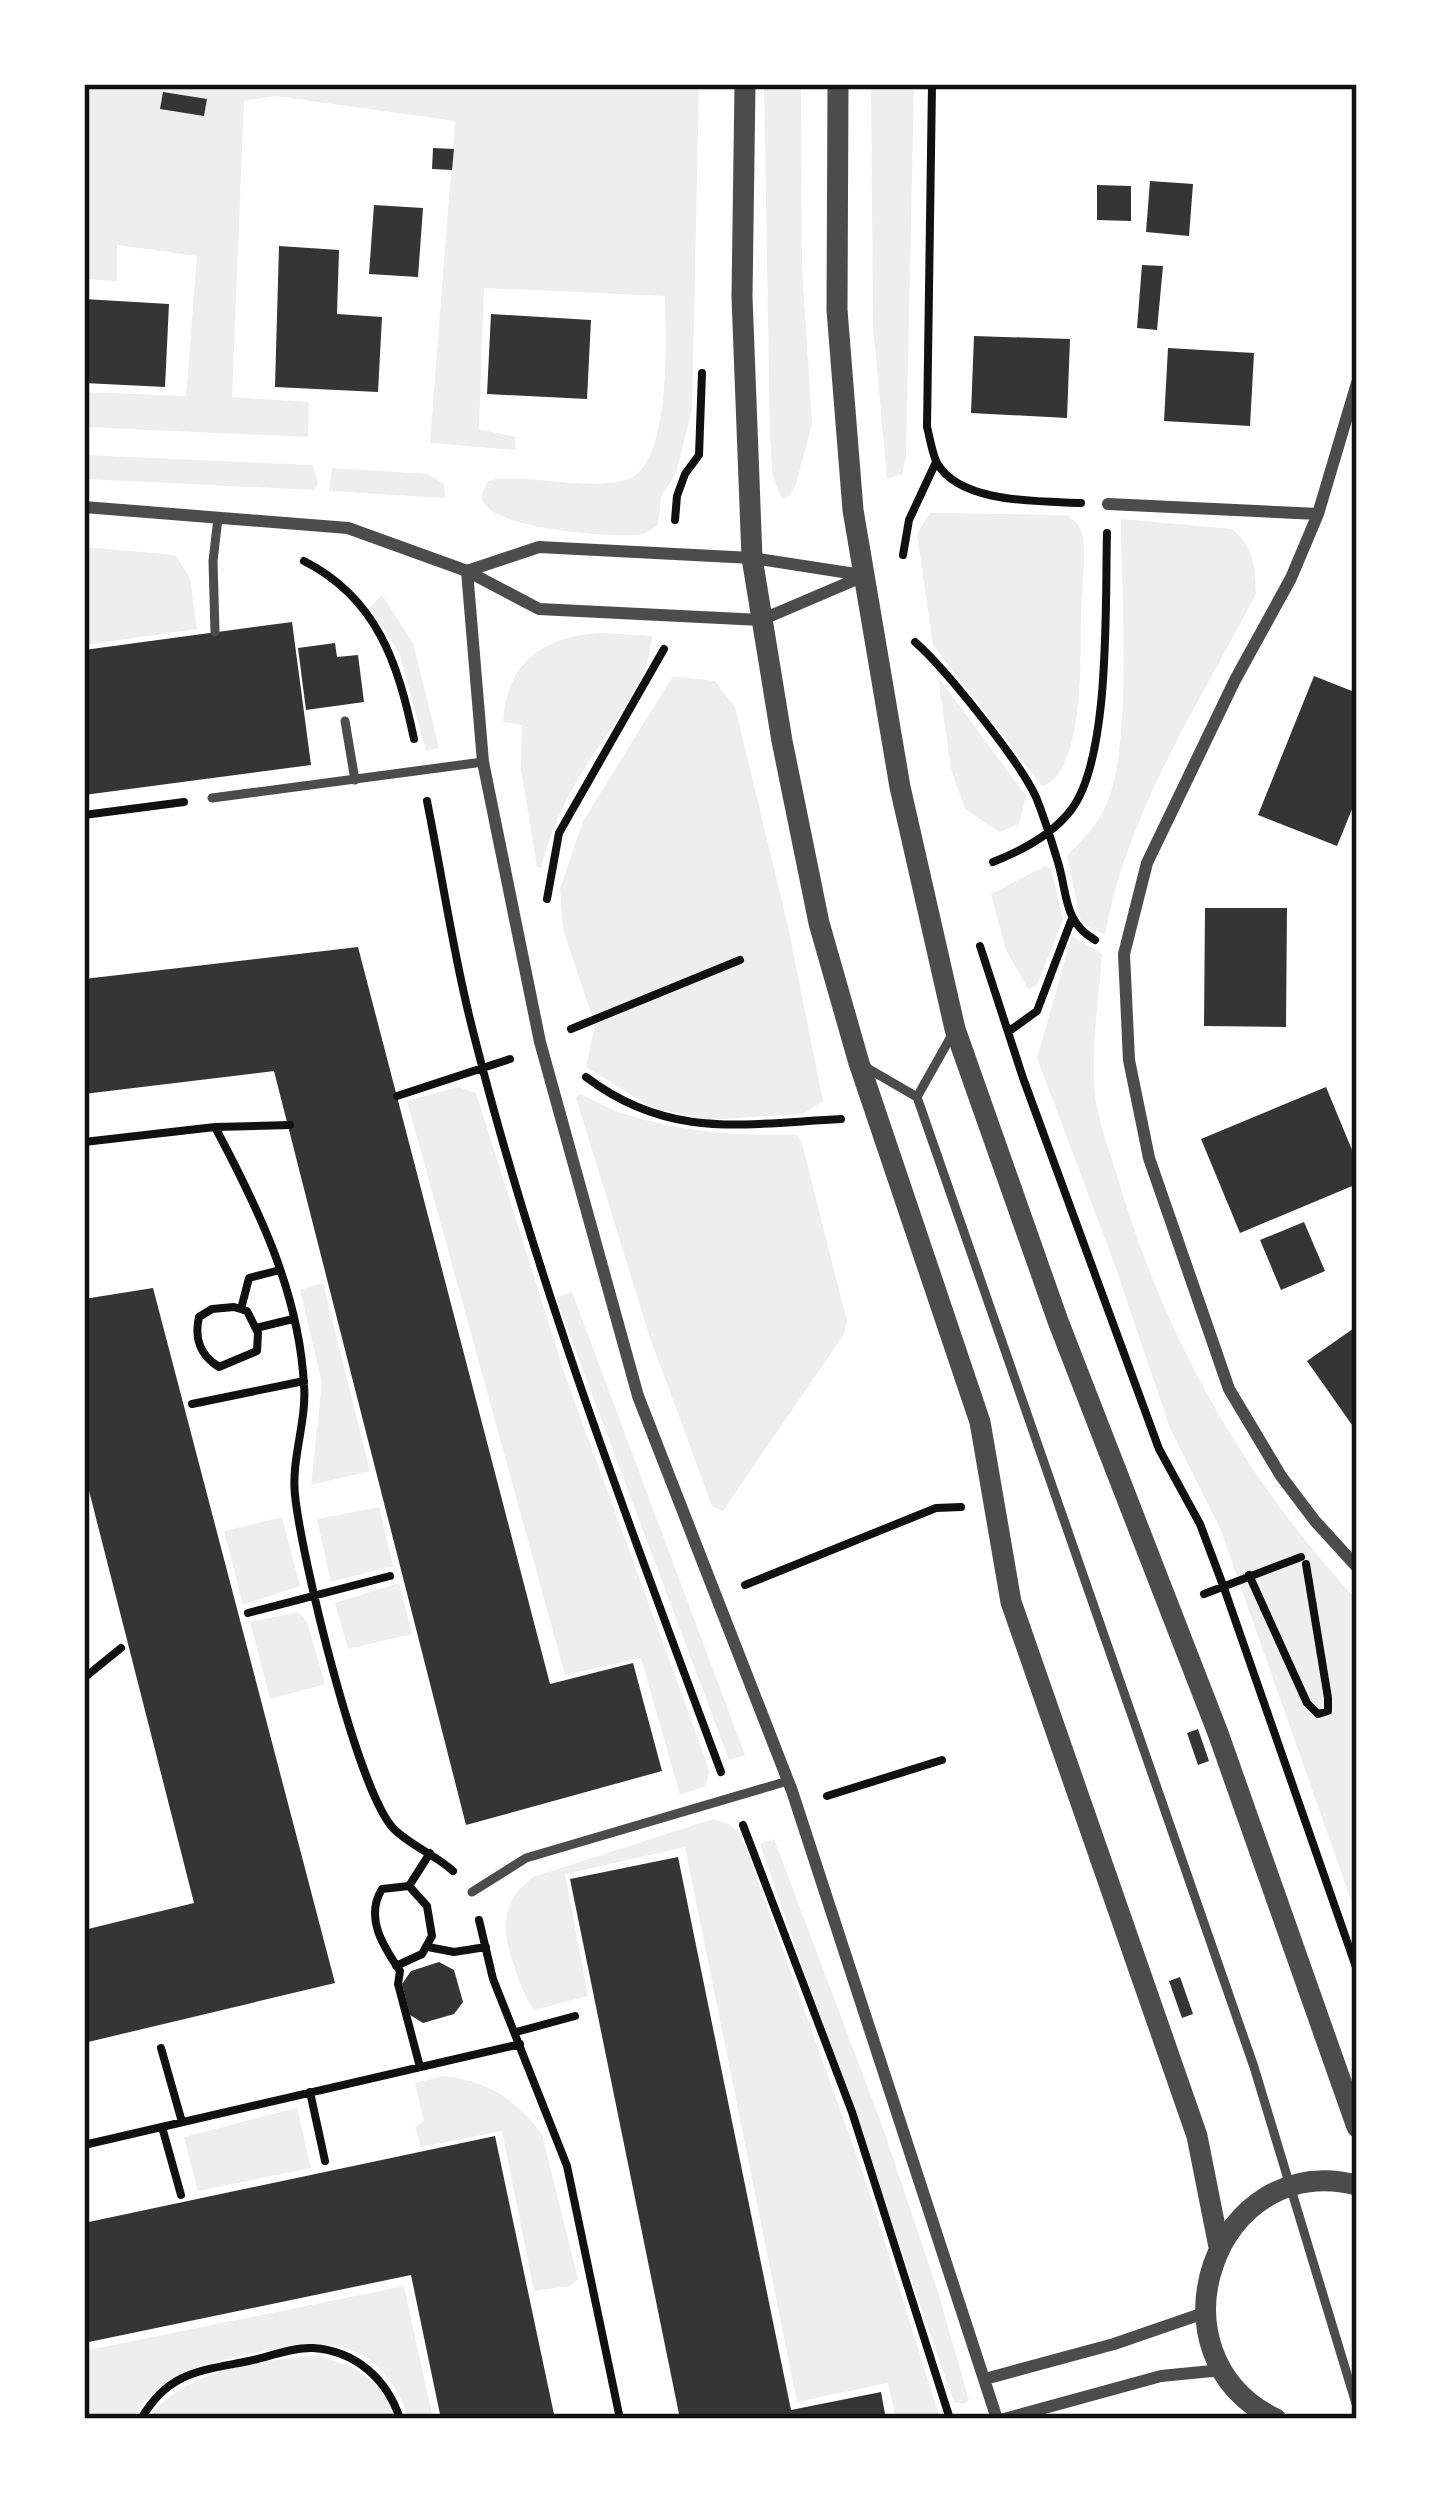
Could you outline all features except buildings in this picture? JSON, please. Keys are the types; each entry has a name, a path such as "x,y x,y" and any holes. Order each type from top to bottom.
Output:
{"street":[{"path":"745,84 742,297 752,558 819,923 859,1064 980,1422 1011,1602 1197,2136 1219,2247"},
{"path":"838,84 836,310 853,510 900,787 955,1029 1058,1321 1218,1732 1357,2127"},
{"path":"1357,383 1318,514 1292,578 1235,680 1147,863 1124,953 1129,1060 1149,1158 1229,1389 1281,1476 1357,1568"},
{"path":"1108,504 1318,514"},
{"path":"84,507 348,528 413,548 539,608 761,620 864,576"},
{"path":"466,571 539,547 752,558 864,576"},
{"path":"466,571 483,762 540,1042 638,1396 797,1805 1001,2419 1161,2376 1222,2370"},
{"path":"1272,2418 1243,2397 1222,2370 1210,2342 1204,2313 1208,2278 1219,2247 1250,2210 1292,2186 1315,2182 1357,2185"},
{"path":"985,2379 1114,2344 1204,2313"}],"lane":[{"path":"215,632 213,561 218,518"},
{"path":"345,721 355,780"},
{"path":"212,799 483,762"},
{"path":"917,1097 955,1029"},
{"path":"859,1064 917,1097 1292,2186 1357,2407"},
{"path":"472,1892 526,1858 788,1781"}],"path":[{"path":"932,84 926,427 936,462 947,476 981,493 1015,500 1108,504 1092,768 1071,810 1021,851 993,862"},
{"path":"903,560 908,520 936,462"},
{"path":"911,621 918,663"},
{"path":"914,641 937,661 1034,793 1077,930"},
{"path":"84,815 212,799"},
{"path":"1008,1032 1037,1012 1072,919"},
{"path":"976,937 1159,1449 1200,1524 1224,1588 1357,1970"},
{"path":"397,1096 505,1062 540,1042 740,960"},
{"path":"540,1042 592,1082 644,1112 705,1126 843,1119"},
{"path":"84,1142 215,1127 290,1125"},
{"path":"215,1127 264,1220 293,1319 304,1381 294,1492 360,1762 393,1828 451,1868 472,1892 493,1979 567,2166 620,2419"},
{"path":"241,1309 249,1278 280,1270"},
{"path":"212,1309 247,1311 256,1328 256,1351 219,1367 208,1360 196,1332 199,1317 212,1309"},
{"path":"256,1328 293,1319"},
{"path":"192,1404 304,1381"},
{"path":"716,1596 936,1508 963,1507"},
{"path":"1224,1588 1249,1574 1300,1557 1326,1673 1328,1711 1314,1714 1307,1703 1249,1574"},
{"path":"248,1613 390,1576"},
{"path":"84,1678 121,1648"},
{"path":"797,1805 942,1760"},
{"path":"84,1823 84,1855"},
{"path":"409,1886 430,1853"},
{"path":"396,1966 422,1954 432,1936 428,1906 409,1886"},
{"path":"409,1886 382,1889 375,1901 379,1934 396,1966 420,2067"},
{"path":"428,1947 454,1952 486,1947"},
{"path":"515,2032 575,2016"},
{"path":"84,2145 520,2044"},
{"path":"160,2048 182,2122"},
{"path":"310,2092 325,2161"},
{"path":"162,2127 181,2195"},
{"path":"141,2419 156,2393 187,2374 311,2348 351,2358 377,2377 393,2397 400,2419"}],"shaded area":[{"path":"84,84 699,84 692,409 676,474 661,496 658,525 628,535 554,530 506,518 490,509 482,497 487,482 495,479 611,483 641,470 652,451 663,398 665,296 484,288 479,429 515,437 516,450 430,443 455,121 275,96 244,101 232,397 309,402 308,437 84,427 84,392 186,396 197,256 117,245 117,281 84,279"},
{"path":"764,84 801,84 802,266 812,424 796,484 782,499 773,478 770,437"},
{"path":"871,84 914,84 906,458 902,474 887,479 873,325"},
{"path":"84,455 313,465 318,482 315,490 84,479"},
{"path":"332,468 428,474 444,484 445,498 329,491"},
{"path":"930,513 1067,515 1081,530 1078,708 1067,759 1056,777 1042,786 933,645 917,534"},
{"path":"1121,519 1232,529 1252,558 1256,594 1147,802 1115,890 1105,935 1081,922 1067,856 1106,805 1120,745"},
{"path":"84,547 175,555 190,578 197,629 84,645"},
{"path":"382,595 413,643 439,748 426,751 399,652 369,608"},
{"path":"602,633 652,636 649,655 626,707 570,793 541,868 537,867 521,770 522,725 503,722 506,700 521,667 533,655 563,639"},
{"path":"673,676 715,681 735,707 788,926 823,1101 803,1114 704,1120 651,1107 586,1067 595,1025 563,930 560,889 583,821"},
{"path":"938,677 1026,796 1019,824 999,832 965,809 951,769"},
{"path":"1045,866 1051,869 1063,920 1037,985 1028,989 1006,950 991,894"},
{"path":"1072,936 1102,954 1094,1051 1097,1105 1157,1290 1211,1401 1243,1453 1357,1600 1357,1917 1220,1528 1170,1428 1037,1058"},
{"path":"458,1087 476,1093 565,1375 704,1755 709,1771 706,1786 680,1795 641,1658 565,1675 407,1101"},
{"path":"580,1094 618,1112 668,1125 797,1135 802,1143 847,1321 844,1334 723,1511 712,1506 649,1335 576,1098"},
{"path":"323,1283 370,1471 311,1485 322,1383 300,1290"},
{"path":"572,1292 745,1755 729,1760 556,1298"},
{"path":"379,1507 393,1566 331,1582 317,1519"},
{"path":"282,1517 300,1586 243,1605 224,1531"},
{"path":"399,1583 412,1634 348,1649 335,1603"},
{"path":"298,1612 307,1622 325,1684 270,1699 250,1622"},
{"path":"713,1819 741,1834 866,2182 940,2419 896,2419 888,2383 797,2402 685,1847 565,1874 588,1996 534,2010 520,1983 506,1917 514,1897 533,1877"},
{"path":"774,1839 883,2128 938,2292 969,2400 964,2404 954,2402 760,1844"},
{"path":"443,2076 499,2093 542,2134 578,2279 570,2286 534,2291 502,2131 421,2147 415,2127 424,2121 415,2083"},
{"path":"297,2108 311,2168 198,2191 184,2137"},
{"path":"404,2286 433,2419 409,2419 397,2390 363,2355 319,2345 209,2364 166,2383 133,2419 84,2419 84,2351"},
{"path":"313,2355 364,2375 382,2393 395,2419 149,2419 163,2402 201,2379 246,2365"}]}
